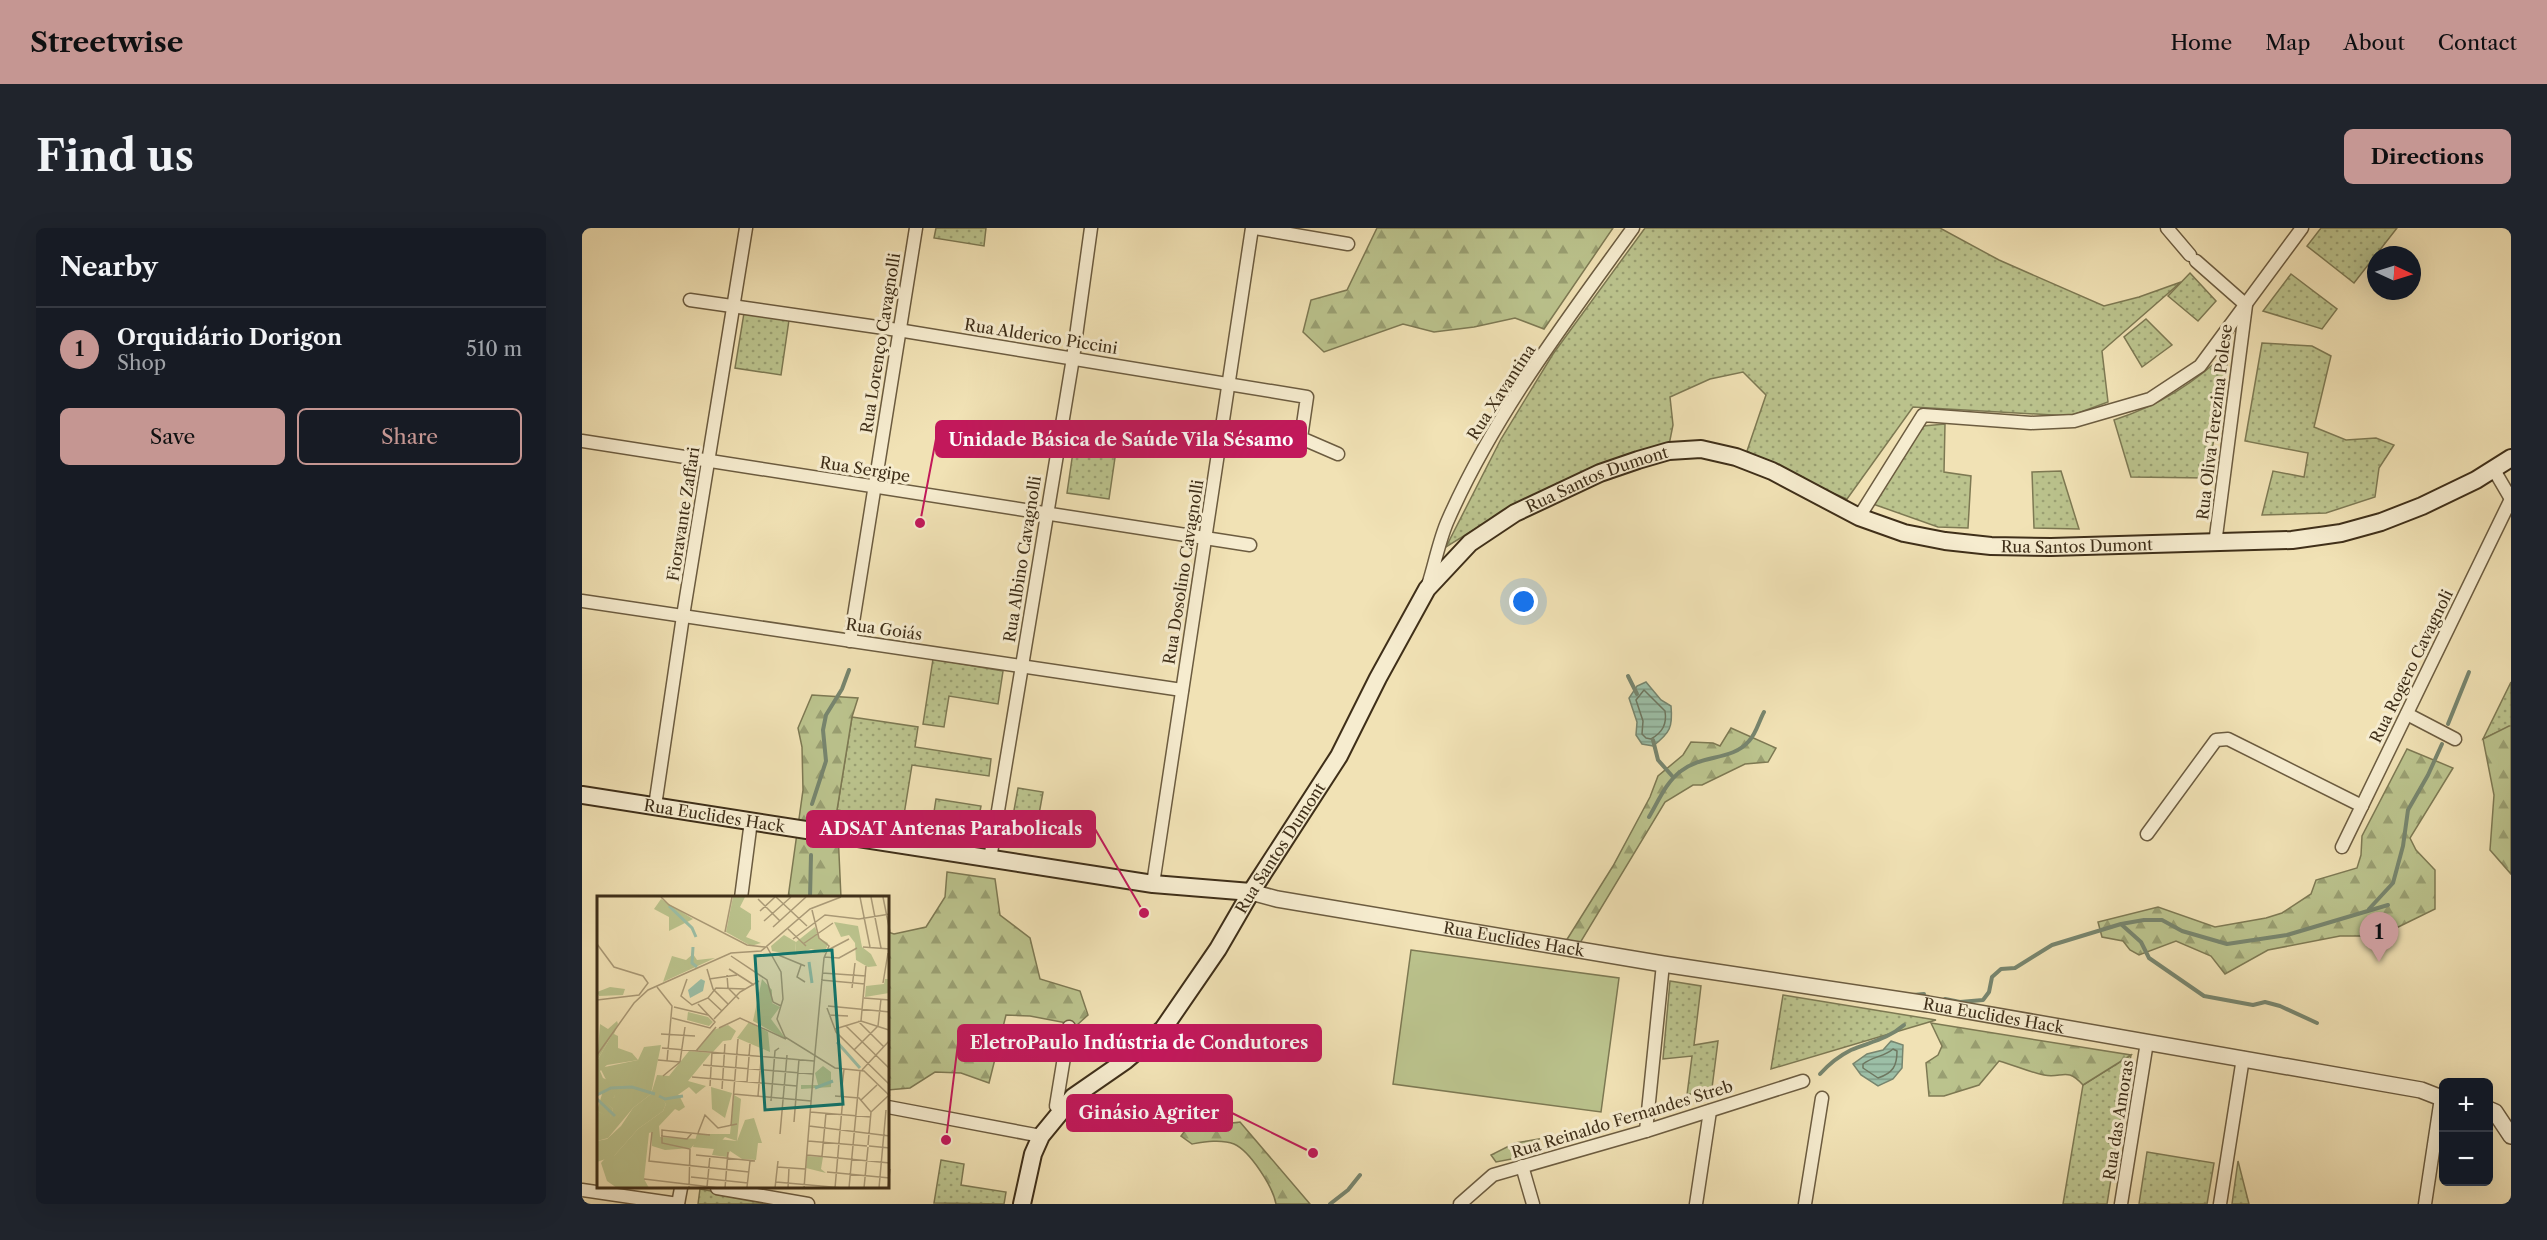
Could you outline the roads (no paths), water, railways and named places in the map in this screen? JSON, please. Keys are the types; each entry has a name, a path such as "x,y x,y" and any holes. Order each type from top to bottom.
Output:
{"main road":[{"name":"Rua Santos Dumont","path":"1022,1204 1033,1154 1041,1136 1073,1097 1125,1062 1163,1029 1218,949 1251,892 1339,756 1378,678 1427,589 1470,543 1515,513 1600,473 1669,451 1701,449 1736,457 1772,471 1859,517 1904,532 1945,541 1991,546 2215,544 2292,540 2341,533 2380,522 2422,506 2494,470 2511,458"},
{"name":"Rua Euclides Hack","path":"582,795 1152,884 1251,892"}],"street":[{"name":"Fioravante Zaffari","path":"655,806 683,616 747,228"},
{"name":"Rua Lorenço Cavagnolli","path":"850,641 916,228"},
{"name":"Rua Albino Cavagnolli","path":"990,859 1073,358 1090,228"},
{"path":"1253,228 1348,244"},
{"name":"Rua Dosolino Cavagnolli","path":"1152,884 1227,383 1253,228"},
{"name":"Rua Xavantina","path":"1427,589 1447,522 1490,436 1577,306 1634,228"},
{"path":"2167,228 2193,258 2246,305"},
{"path":"1859,517 1923,415 2031,423 2074,421 2150,399 2200,366 2302,228"},
{"name":"Rua Alderico Piccini","path":"690,300 898,330 1307,397 1301,438 1338,454"},
{"name":"Rua Oliva Terezina Polese","path":"2215,544 2246,305"},
{"name":"Rua Sergipe","path":"582,441 1251,545"},
{"path":"2494,470 2511,499"},
{"name":"Rua Rogero Cavagnoli","path":"2342,847 2511,499"},
{"name":"Rua Goiás","path":"582,601 1021,664 1182,690"},
{"path":"2407,714 2455,739"},
{"path":"2147,834 2216,740 2228,739 2362,806"},
{"path":"741,896 751,821"},
{"name":"Rua Euclides Hack","path":"1251,892 1277,899 1663,964 1928,1004 2243,1058 2421,1090 2439,1098"},
{"path":"1646,1131 1663,964"},
{"path":"1060,1112 1056,1106 1069,1027"},
{"name":"Rua das Amoras","path":"2121,1204 2147,1042"},
{"path":"2220,1204 2243,1058"},
{"name":"Rua Reinaldo Fernandes Streb","path":"1460,1204 1493,1175 1646,1131 1803,1081"},
{"path":"1805,1204 1822,1098"},
{"path":"890,1107 1041,1136"},
{"path":"1696,1204 1710,1111"},
{"path":"2493,1111 2511,1136"},
{"path":"2425,1204 2439,1118"},
{"path":"1522,1166 1533,1204"},
{"path":"582,1190 678,1204 681,1189"},
{"path":"722,1189 804,1204"}],"water":[{"path":"1646,682 1661,700 1671,706 1669,729 1653,746 1642,744 1636,735 1637,722 1629,698 1637,686"},
{"path":"1891,1041 1903,1045 1902,1068 1893,1079 1878,1086 1861,1075 1853,1064 1867,1054 1883,1050"}],"waterway":[{"path":"812,804 826,761 823,730 826,715 842,689 849,670"},
{"path":"2448,724 2469,672"},
{"path":"1628,676 1637,694"},
{"path":"1649,817 1663,792 1681,771 1742,747 1754,735 1764,712"},
{"path":"1653,740 1658,760 1673,777"},
{"path":"2369,909 2393,883 2403,846 2408,810 2442,744"},
{"path":"810,896 811,855"},
{"path":"1945,999 1960,1002 1983,1000 1989,992 1992,977 2001,969 2015,968 2052,945 2121,924 2162,920 2182,931 2227,944 2287,935 2388,905"},
{"path":"2122,925 2141,942 2149,958 2204,996 2253,1005 2265,1002 2280,1006 2317,1023"},
{"path":"1913,995 1924,994"},
{"path":"1820,1074 1834,1060 1847,1052 1885,1037 1904,1025"},
{"path":"1330,1204 1348,1190 1360,1175"}],"place":[{"name":"Unidade Básica de Saúde Vila Sésamo","path":"920,523"},
{"name":"ADSAT Antenas Parabolicals","path":"1144,913"},
{"name":"Orquidário Dorigon","path":"2379,962"},
{"name":"EletroPaulo Indústria de Condutores","path":"946,1140"},
{"name":"Ginásio Agriter","path":"1313,1153"}]}
